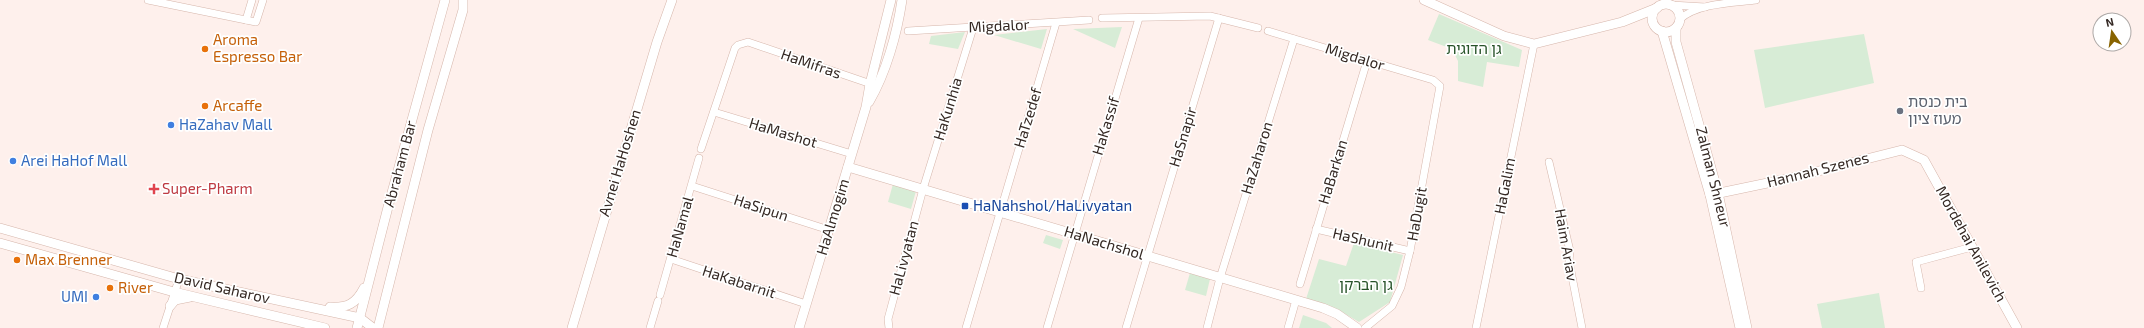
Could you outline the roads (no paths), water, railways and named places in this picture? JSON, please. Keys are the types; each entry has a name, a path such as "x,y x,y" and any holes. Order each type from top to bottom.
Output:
{"street":[{"path":"148,0 256,22 263,0"},
{"path":"246,20 252,0"},
{"name":"Abraham Bar","path":"357,328 388,207 445,0"},
{"name":"Abraham Bar","path":"378,328 428,130 463,10 463,0"},
{"name":"Avnei HaHoshen","path":"572,328 650,63 672,0"},
{"name":"HaAlmogim","path":"874,85 892,0"},
{"name":"HaAlmogim","path":"799,328 866,106 895,32 902,0"},
{"path":"1424,0 1504,36 1534,44 1622,22 1664,5 1709,7"},
{"path":"1657,8 1653,20 1656,27 1662,31 1670,32 1676,28 1680,19 1686,14 1709,7 1756,0"},
{"path":"1671,5 1677,9 1680,19"},
{"path":"1102,18 1210,16 1258,28"},
{"name":"HaKassif","path":"1047,328 1139,18"},
{"name":"HaSnapir","path":"1126,328 1219,18"},
{"name":"Migdalor","path":"908,31 1089,20"},
{"path":"1622,22 1653,20"},
{"name":"HaTzedef","path":"999,212 1056,23"},
{"name":"HaKunhia","path":"922,189 973,28"},
{"name":"Zalman Shneur","path":"1676,28 1676,42 1747,328"},
{"name":"Migdalor","path":"1268,31 1433,80 1440,86"},
{"name":"Zalman Shneur","path":"1662,31 1714,194 1740,328"},
{"name":"HaZaharon","path":"1207,328 1220,278 1294,39"},
{"name":"HaMifras","path":"714,112 735,48 748,42 874,85"},
{"name":"HaGalim","path":"1476,328 1534,44"},
{"name":"HaBarkan","path":"1300,284 1366,60"},
{"name":"HaDugit","path":"1365,328 1392,306 1399,291 1410,250 1440,86"},
{"path":"701,149 714,112"},
{"name":"HaMashot","path":"714,112 852,154"},
{"name":"Hannah Szenes","path":"1714,194 1787,179 1902,150 1924,160"},
{"name":"HaNamal","path":"650,328 699,158"},
{"name":"Mordehai Anilevich","path":"1924,160 2017,328"},
{"name":"Haim Ariav","path":"1549,162 1570,251 1569,261 1582,328"},
{"name":"HaNachshol","path":"848,167 1296,300 1337,314 1357,328"},
{"name":"HaSipun","path":"692,186 829,230"},
{"name":"HaLivyatan","path":"889,328 888,319 922,189"},
{"path":"966,328 999,212"},
{"name":"David Saharov","path":"0,228 179,279 360,318 372,328"},
{"name":"HaShunit","path":"1316,229 1410,250"},
{"name":"David Saharov","path":"0,243 174,292 325,328"},
{"path":"1921,288 1916,262 1972,247"},
{"name":"HaKabarnit","path":"671,259 806,304"},
{"path":"291,304 340,308 348,306 359,299 371,277"},
{"path":"163,328 179,279"},
{"path":"170,306 175,300 192,296"},
{"path":"1288,328 1296,300"},
{"path":"305,323 317,328"}],"place":[{"name":"Aroma Espresso Bar","path":"205,49"},
{"name":"Arcaffe","path":"205,106"},
{"name":"בית כנסת מעוז ציון","path":"1900,111"},
{"name":"HaZahav Mall","path":"171,125"},
{"name":"Arei HaHof Mall","path":"13,161"},
{"name":"Super-Pharm","path":"154,189"},
{"name":"HaNahshol/HaLivyatan","path":"965,206"},
{"name":"Max Brenner","path":"17,260"},
{"name":"River","path":"110,288"},
{"name":"UMI","path":"96,297"}],"park label":[{"name":"גן הדוגית","path":"1474,49"},
{"name":"גן הברקן","path":"1366,285"}]}
